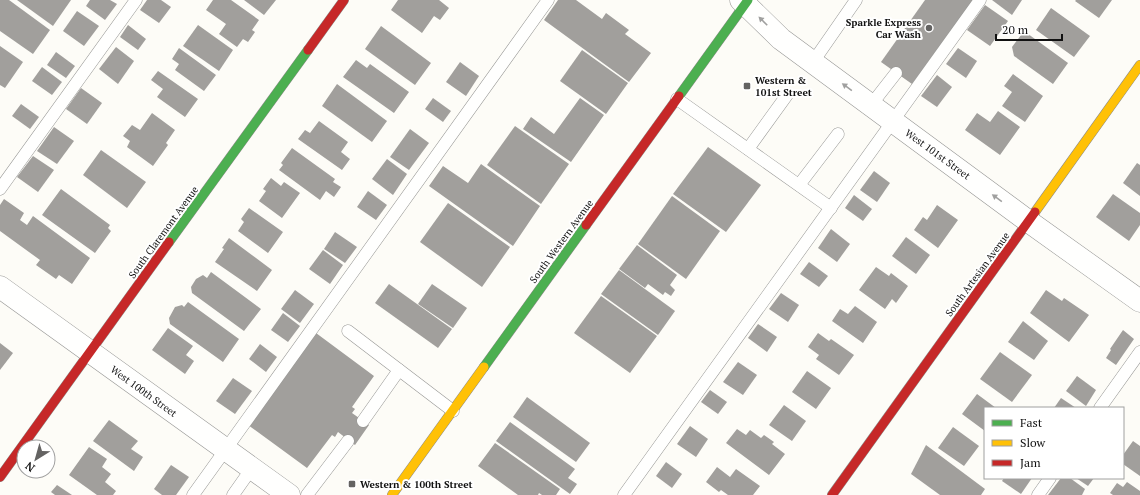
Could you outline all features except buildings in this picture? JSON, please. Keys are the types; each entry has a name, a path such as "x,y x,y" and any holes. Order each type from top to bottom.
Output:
{"street":[{"name":"South Claremont Avenue","path":"0,477 344,0"},
{"name":"West 101st Street","path":"745,1 782,39 1028,221 1140,301"},
{"name":"South Western Avenue","path":"392,495 677,99 745,1"},
{"name":"South Artesian Avenue","path":"832,495 1140,65"},
{"name":"West 100th Street","path":"0,287 288,495"}],"lane":[{"path":"0,189 136,0"},
{"path":"193,495 548,0"},
{"path":"813,62 856,0"},
{"path":"624,495 980,0"},
{"path":"871,105 896,73"},
{"path":"748,149 787,95"},
{"path":"677,99 831,208"},
{"path":"799,185 838,134"},
{"path":"348,332 453,411"},
{"path":"1101,407 1140,352"},
{"path":"363,421 399,370"},
{"path":"307,495 348,441"},
{"path":"233,495 252,468"},
{"path":"1038,495 1049,479"}],"traffic: fast":[{"path":"679,96 748,0"},
{"path":"169,242 308,50"},
{"path":"484,367 586,225"}],"traffic: slow":[{"path":"1035,212 1140,65"},
{"path":"392,495 484,367"}],"traffic: jam":[{"path":"308,50 344,0"},
{"path":"586,225 679,96"},
{"path":"832,495 1035,212"},
{"path":"0,477 169,242"}],"place":[{"name":"Sparkle Express Car Wash","path":"929,28"},
{"name":"Western & 101st Street","path":"747,86"},
{"name":"Western & 100th Street","path":"352,484"}]}
